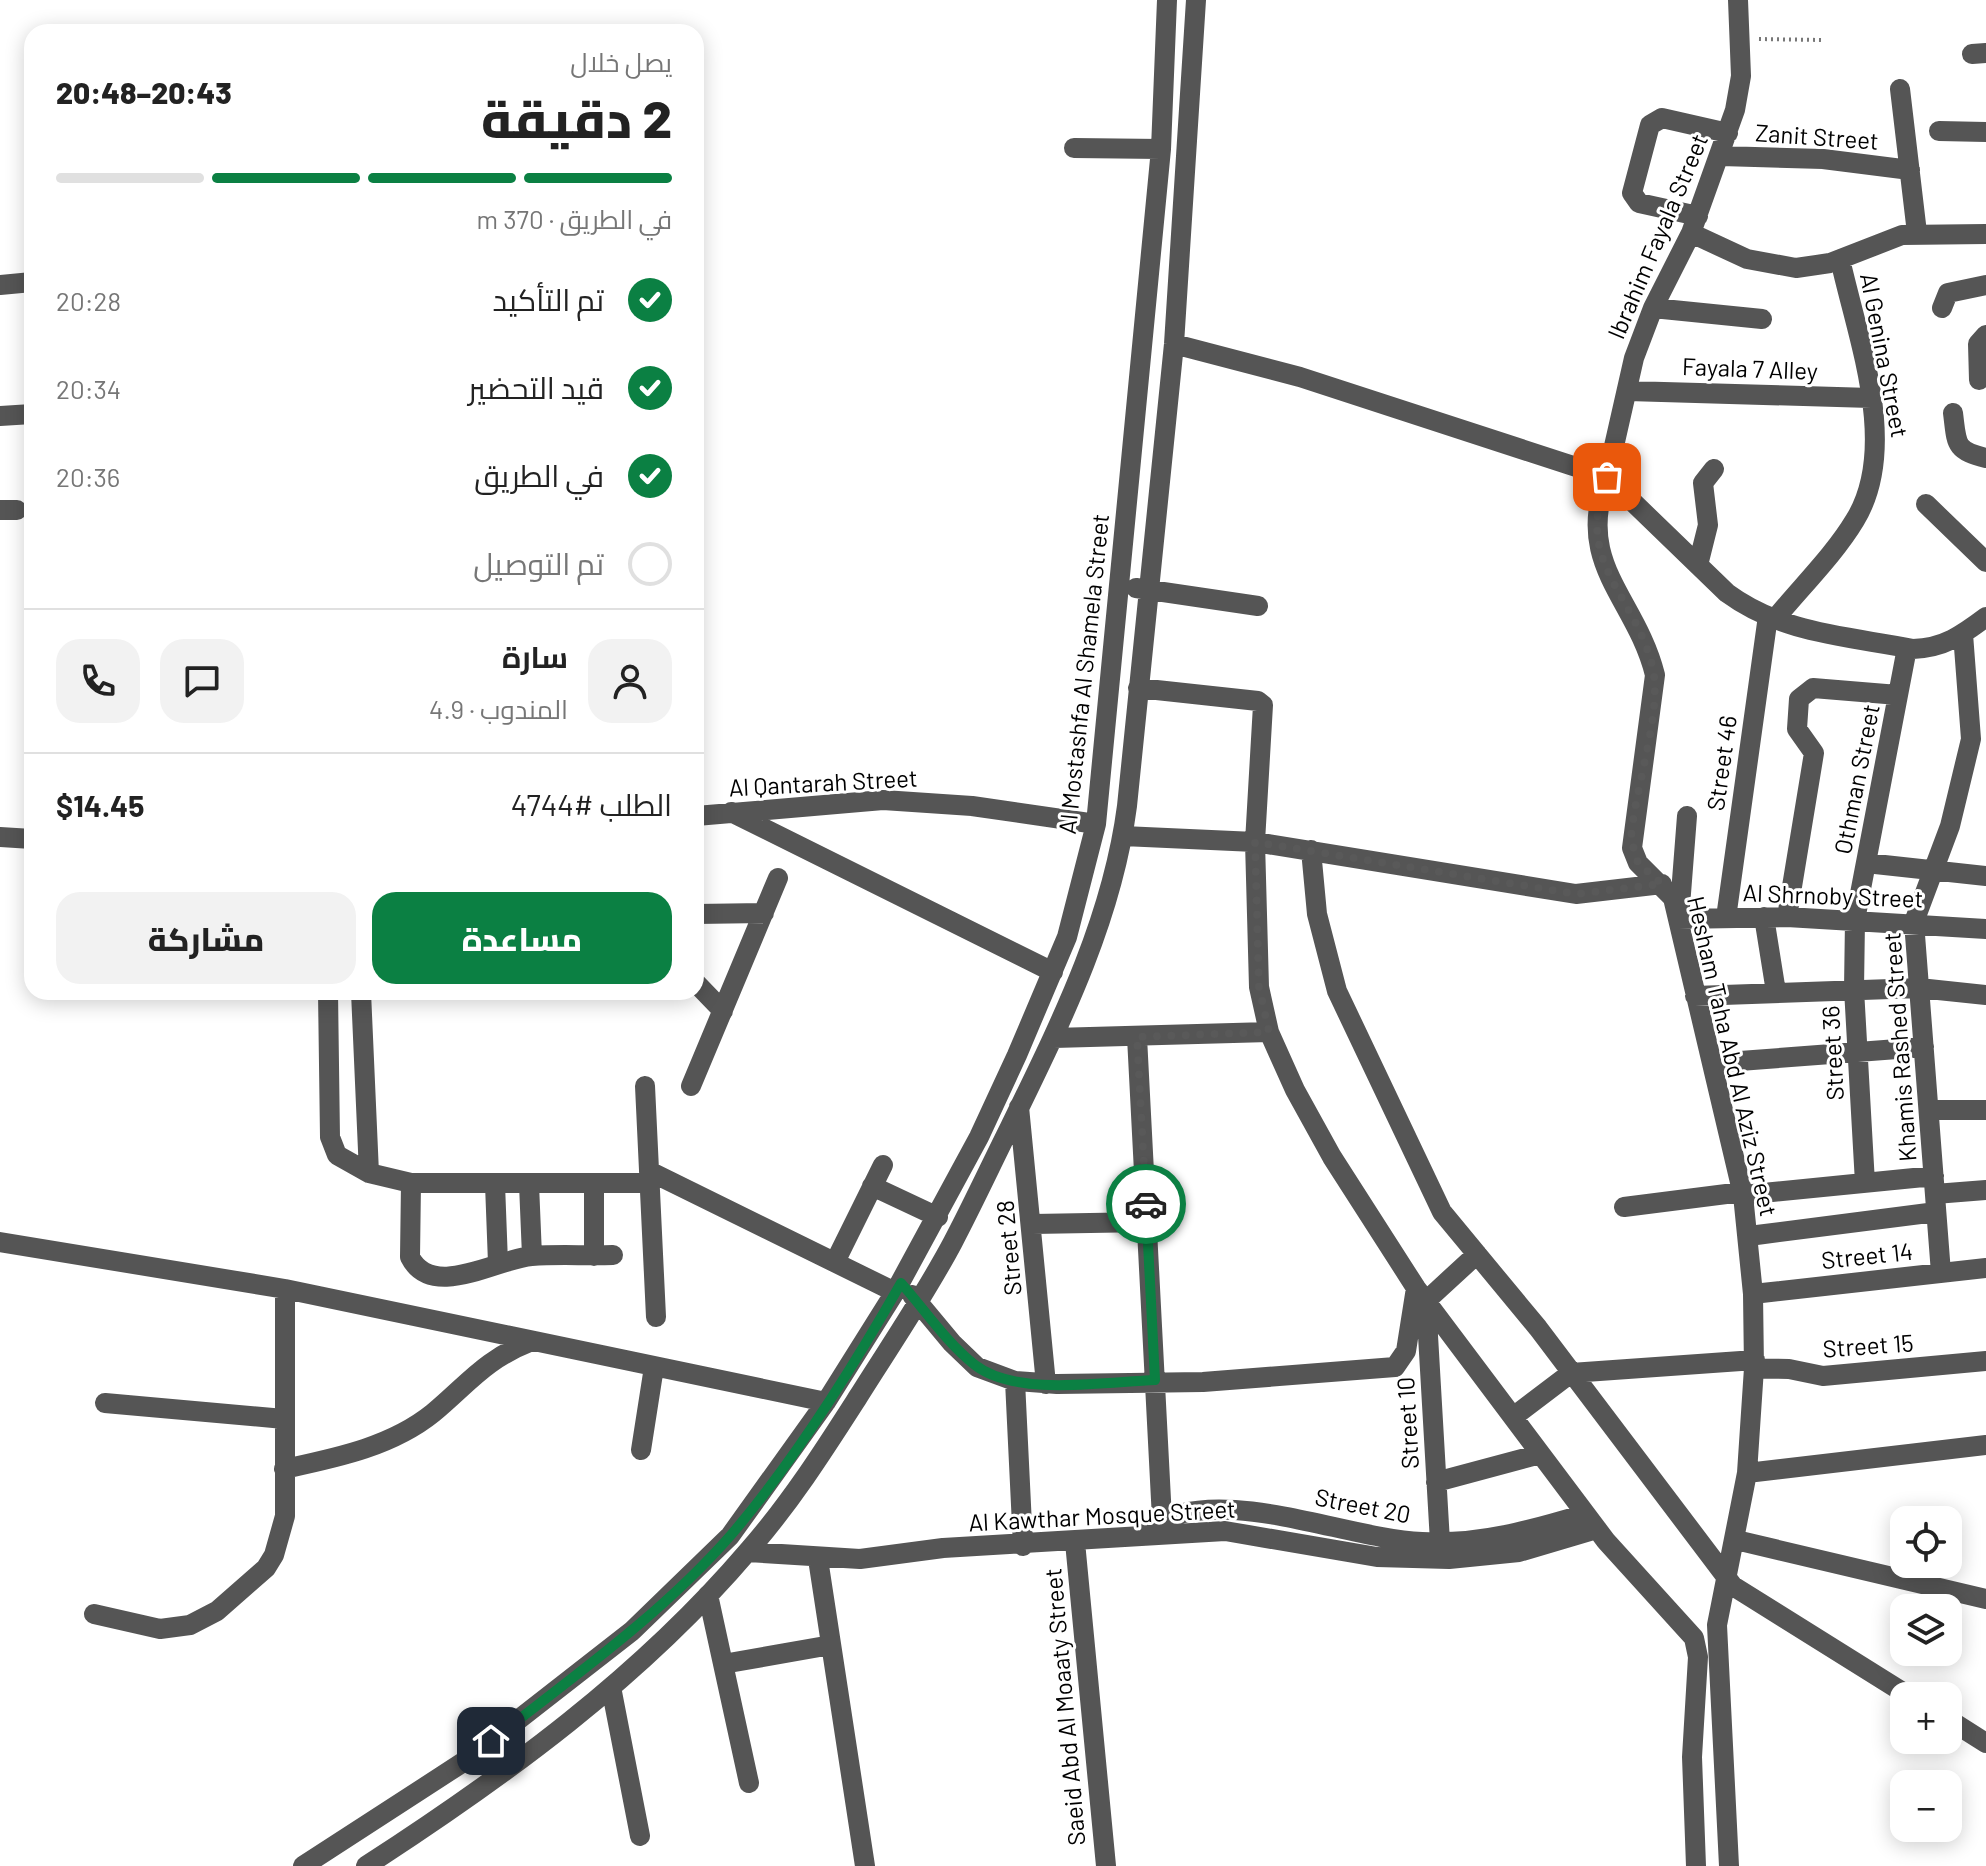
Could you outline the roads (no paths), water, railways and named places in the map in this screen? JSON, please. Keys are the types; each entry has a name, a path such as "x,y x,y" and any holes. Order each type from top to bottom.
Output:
{"street":[{"name":"Al Mostashfa Al Shamela Street","path":"303,1866 456,1768 632,1631 730,1536 826,1402 898,1288 979,1137 1053,972 1078,906 1096,824 1161,149 1167,0"},
{"path":"366,1866 494,1780 611,1687 708,1595 748,1552 803,1482 918,1302 953,1243 1054,1038 1086,965 1123,836 1174,344 1196,0"},
{"name":"Ibrahim Fayala Street","path":"1607,477 1634,358 1721,156 1739,93 1738,0"},
{"name":"Zanit Street","path":"1900,89 1917,233"},
{"path":"1728,133 1662,118 1653,120 1632,193 1634,198 1639,203 1694,224 1747,259 1779,267 1814,267 1892,238 1917,233 1986,234"},
{"path":"1939,131 1986,132"},
{"path":"1074,148 1161,149"},
{"name":"Zanit Street","path":"1721,156 1823,159 1910,170"},
{"name":"Al Genina Street","path":"1771,618 1854,522 1863,506 1876,455 1871,398 1840,259"},
{"path":"0,285 24,283"},
{"path":"1942,308 1948,293 1986,285"},
{"path":"1653,308 1762,319"},
{"path":"1979,380 1978,344 1986,335"},
{"path":"1174,344 1300,377 1607,477 1727,593 1771,618 1819,634 1907,648 1943,645 1986,617"},
{"name":"Fayala 7 Alley","path":"1628,391 1871,398"},
{"path":"1953,413 1958,446 1965,453 1986,458"},
{"path":"0,416 24,414"},
{"path":"1698,565 1708,525 1703,483 1714,469"},
{"name":"Hesham Taha Abd Al Aziz Street","path":"1607,477 1598,513 1600,559 1646,647 1655,675 1631,839 1638,863 1673,898 1713,1063 1749,1236 1754,1364 1747,1473 1717,1639 1729,1866"},
{"path":"1926,504 1986,562"},
{"path":"1119,585 1258,606"},
{"name":"Street 46","path":"1726,918 1771,618"},
{"name":"Khamis Rashed Street","path":"1941,1273 1914,922 1977,757 1972,720 1977,673 1963,634"},
{"name":"Othman Street","path":"1855,920 1907,648"},
{"path":"1138,688 1263,705 1255,842 1259,987 1269,1032 1332,1157 1421,1295 1638,1581 1689,1629 1697,1647 1692,1757 1696,1866"},
{"path":"1787,917 1814,753 1797,729 1799,699 1813,688 1898,695"},
{"name":"Al Qantarah Street","path":"704,815 845,801 928,801 1096,824"},
{"path":"731,812 1053,972"},
{"path":"1679,919 1687,816"},
{"path":"1123,836 1255,842 1576,894 1662,884"},
{"path":"0,837 24,838"},
{"path":"1311,850 1317,914 1337,991 1442,1212 1571,1373 1726,1579 1756,1602 1890,1684"},
{"path":"1866,863 1986,876"},
{"path":"691,1086 778,878"},
{"path":"704,914 764,913"},
{"path":"1764,917 1776,992"},
{"name":"Al Shrnoby Street","path":"1679,919 1787,917 1914,922 1986,929"},
{"name":"Street 36","path":"1855,920 1854,989 1865,1183"},
{"path":"1695,996 1919,988 1986,995"},
{"path":"704,991 723,1011"},
{"path":"329,1000 330,1137 337,1155 369,1173 411,1183 594,1183 649,1177 898,1288 918,1302 977,1367 1015,1381 1046,1384 1155,1380 1203,1382 1395,1367 1406,1351 1421,1295 1477,1254"},
{"path":"362,1000 369,1173"},
{"path":"330,1019 363,1019"},
{"path":"1054,1038 1269,1032"},
{"path":"1137,1037 1162,1519"},
{"path":"1713,1063 1924,1047"},
{"path":"330,1056 364,1055"},
{"path":"645,1086 656,1317"},
{"name":"Street 28","path":"1019,1107 1033,1224 1046,1384"},
{"path":"1929,1110 1986,1110"},
{"path":"835,1262 883,1165"},
{"path":"411,1183 410,1253 414,1264 435,1275 458,1277 498,1263 532,1256 604,1256 594,1183"},
{"path":"1624,1207 1865,1183 1935,1194"},
{"path":"495,1184 498,1263"},
{"path":"529,1184 532,1256"},
{"path":"872,1186 938,1217"},
{"path":"1749,1236 1935,1194 1986,1190"},
{"path":"1033,1224 1147,1222"},
{"path":"0,1242 285,1289 826,1402"},
{"name":"Street 14","path":"1753,1294 1986,1268"},
{"path":"94,1614 160,1629 204,1620 266,1568 274,1555 285,1516 285,1289"},
{"name":"Street 10","path":"1421,1295 1440,1542"},
{"path":"284,1469 351,1454 392,1437 432,1414 497,1356 532,1341"},
{"name":"Street 15","path":"1571,1373 1754,1364 1823,1376 1986,1361"},
{"path":"641,1450 654,1367"},
{"path":"1513,1417 1571,1373"},
{"path":"1015,1381 1023,1546"},
{"path":"105,1403 284,1419"},
{"path":"1747,1473 1986,1445"},
{"path":"1436,1482 1540,1454"},
{"name":"Street 20","path":"1136,1538 1162,1519 1193,1512 1241,1511 1389,1540 1440,1542 1591,1522"},
{"name":"Al Kawthar Mosque Street","path":"748,1552 818,1559 881,1558 943,1548 1023,1546 1225,1531 1366,1555 1449,1559 1519,1552 1591,1522"},
{"path":"1736,1540 1986,1599"},
{"name":"Saeid Abd Al Moaaty Street","path":"1075,1542 1106,1866"},
{"path":"818,1559 865,1866"},
{"path":"708,1595 749,1783"},
{"path":"723,1664 831,1645"},
{"path":"611,1687 640,1836"},
{"path":"1962,1728 1986,1743"}]}
